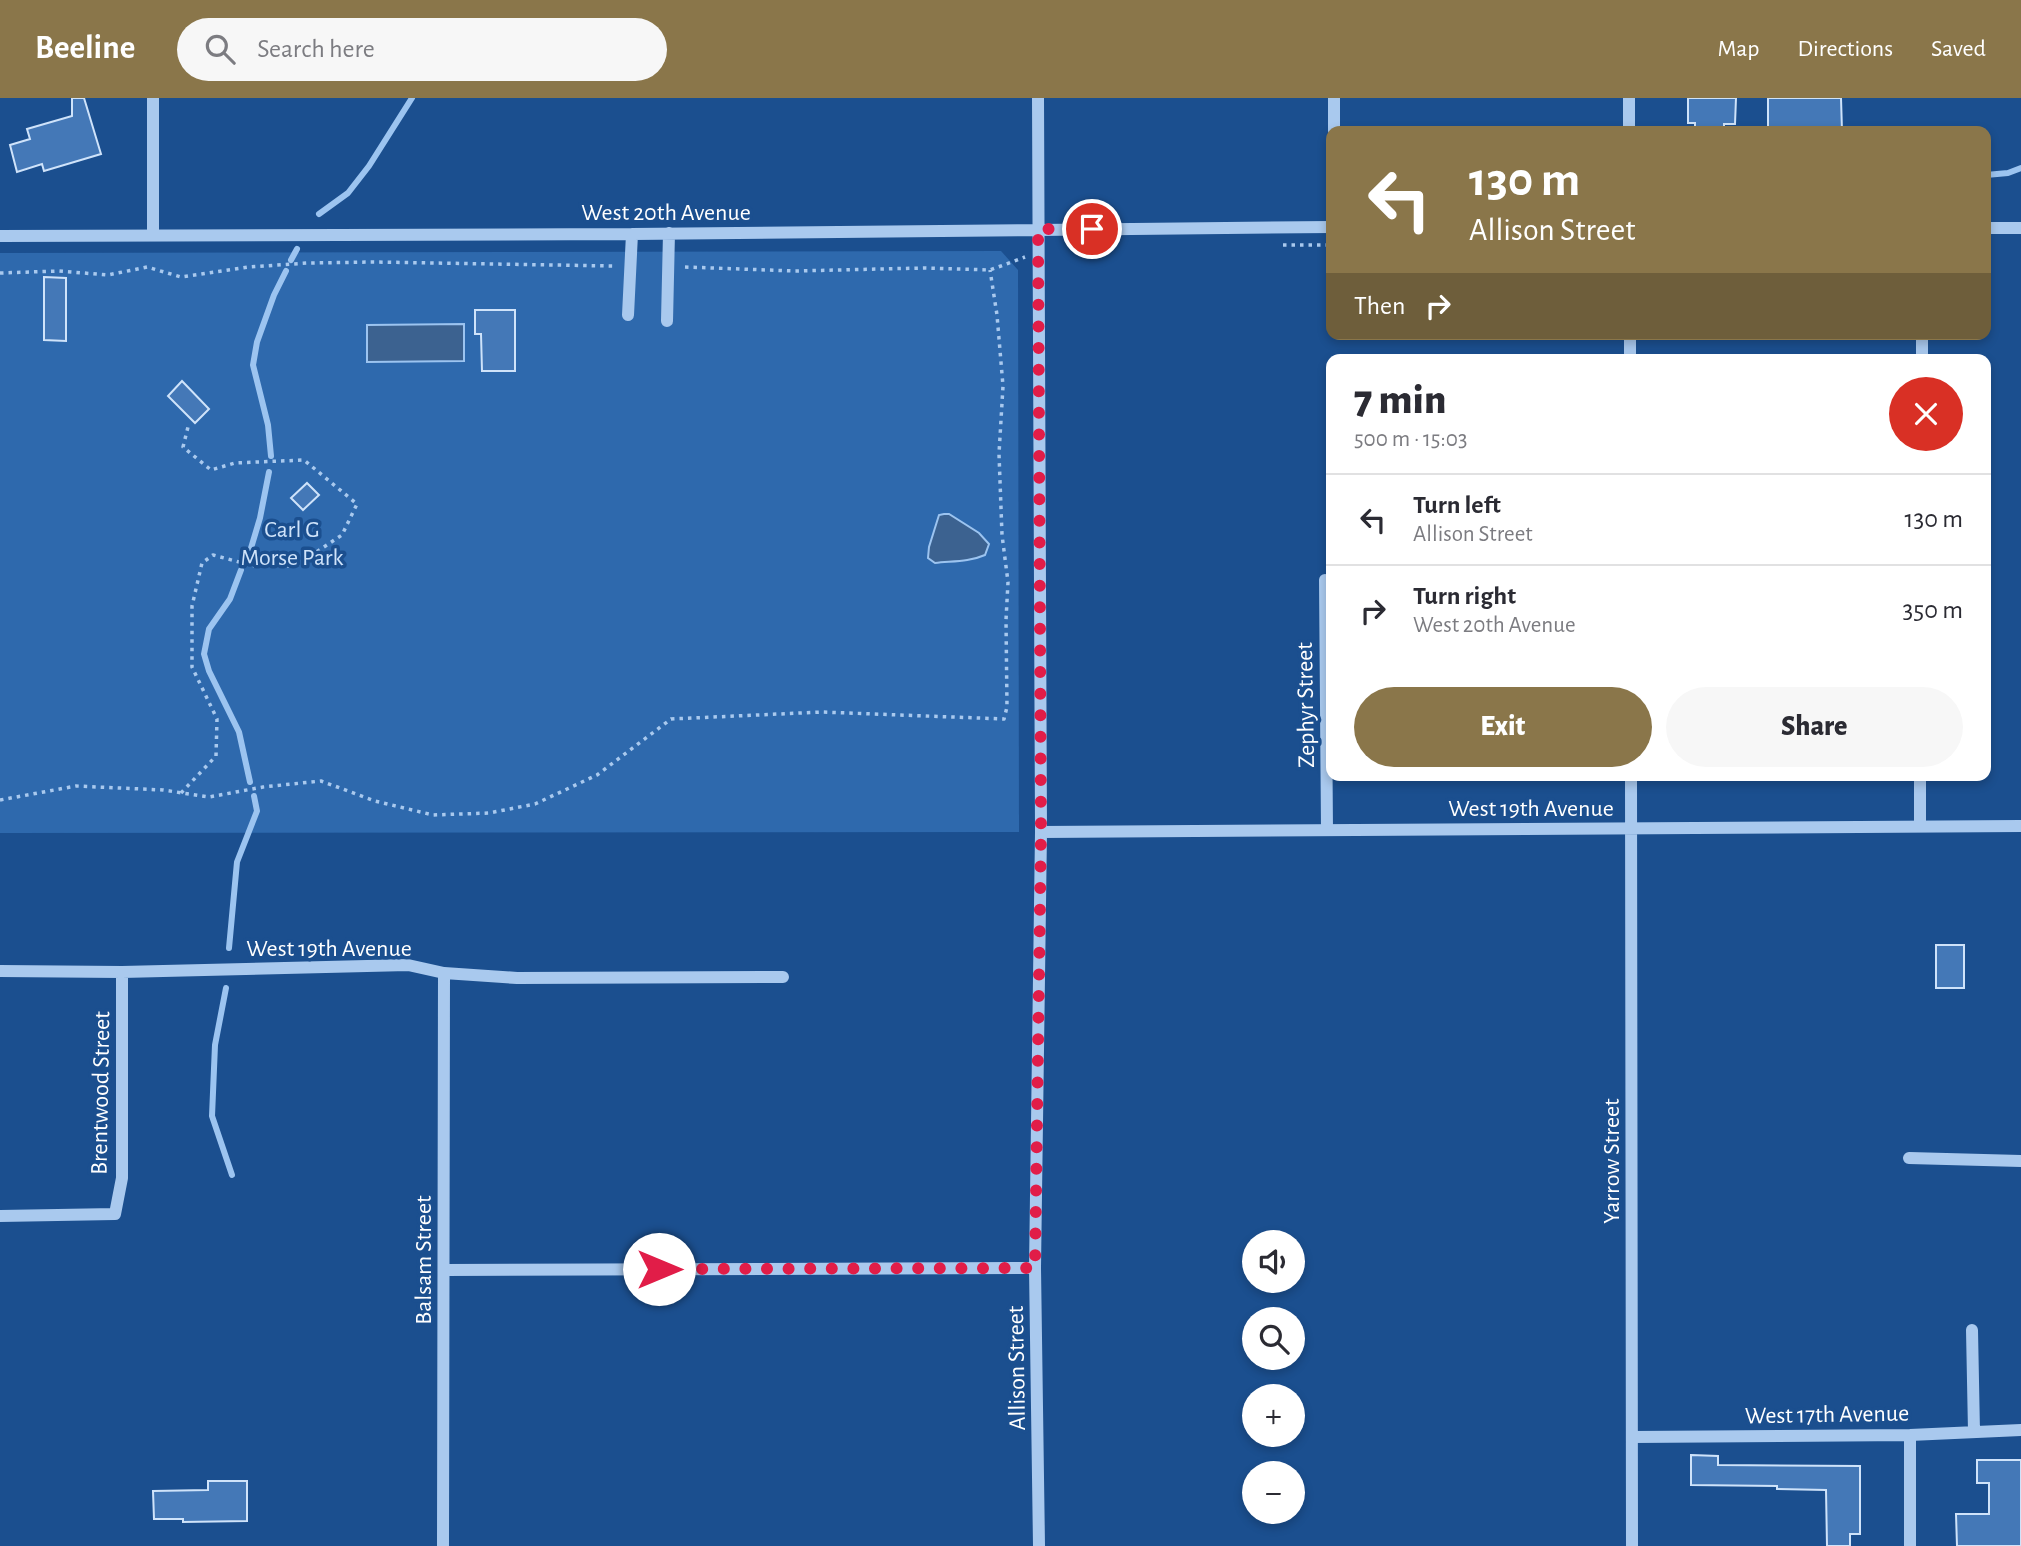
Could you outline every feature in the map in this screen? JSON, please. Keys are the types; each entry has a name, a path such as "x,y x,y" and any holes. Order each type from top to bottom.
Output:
{"street":[{"path":"153,98 153,235"},
{"name":"Allison Street","path":"1038,98 1041,832 1035,1268 1039,1546"},
{"path":"1334,98 1334,126"},
{"path":"1629,98 1629,126"},
{"name":"West 20th Avenue","path":"0,236 632,234 1326,227"},
{"path":"1991,228 2021,228"},
{"path":"667,321 668,233"},
{"path":"628,315 632,234"},
{"name":"Zephyr Street","path":"1325,580 1326,705"},
{"name":"Zephyr Street","path":"1327,781 1327,830"},
{"name":"Yarrow Street","path":"1631,781 1632,1546"},
{"path":"1920,781 1920,826"},
{"name":"West 19th Avenue","path":"1041,832 2021,826"},
{"name":"West 19th Avenue","path":"0,971 122,972 408,965 444,973 517,978 783,977"},
{"name":"Brentwood Street","path":"0,1216 115,1214 121,1178 122,972"},
{"name":"Balsam Street","path":"443,1546 444,973"},
{"path":"1909,1158 2021,1161"},
{"path":"444,1270 1035,1268"},
{"path":"1972,1329 1974,1432"},
{"name":"West 17th Avenue","path":"1633,1437 1910,1435 2021,1430"},
{"path":"1910,1435 1910,1546"}],"path":[{"path":"668,267 794,271 924,268 990,270 1038,252"},
{"path":"0,273 59,271 108,275 147,267 181,277 284,265 374,262 630,266"},
{"path":"0,800 76,786 163,790 209,797 263,787 321,781 375,801 433,815 489,813 534,804 597,775 671,719 822,712 1003,719 1007,707 1008,582 1002,535 999,454 1003,386 998,315 990,270"},
{"path":"181,793 216,757 217,719 192,667 192,606 202,563 214,555 254,566 295,566 342,535 357,504 304,460 235,463 211,470 183,447 189,423"}],"green space":[{"name":"Carl G Morse Park","path":"1001,251 1018,270 1019,832 0,833 0,253"}],"shaded area":[{"path":"464,324 464,361 367,362 367,325"},
{"path":"949,514 979,533 989,544 985,555 935,563 928,558 939,515"}],"building":[{"path":"72,98 84,98 101,154 44,171 42,164 17,172 10,145 30,139 27,129 72,116"},
{"path":"1688,98 1736,98 1735,124 1695,126 1695,123 1688,123"},
{"path":"1768,98 1841,98 1842,126 1768,126"},
{"path":"44,277 66,278 66,341 44,340"},
{"path":"475,310 515,310 515,371 482,371 481,334 475,334"},
{"path":"182,381 209,409 195,423 168,396"},
{"path":"307,483 319,495 303,510 291,498"},
{"path":"1936,945 1964,945 1964,988 1936,988"},
{"path":"1691,1455 1718,1456 1718,1465 1860,1466 1860,1534 1850,1534 1850,1546 1827,1546 1826,1490 1777,1489 1777,1486 1691,1485"},
{"path":"1977,1460 2021,1460 2021,1546 1957,1546 1956,1514 1989,1514 1989,1483 1977,1483"},
{"path":"208,1481 247,1481 247,1521 183,1522 183,1519 154,1519 153,1491 208,1490"}],"waterway":[{"path":"319,214 348,193 369,166 412,98"},
{"path":"1991,175 2008,173 2021,168"},
{"path":"291,260 297,249"},
{"path":"271,456 268,425 253,365 257,342 286,271"},
{"path":"248,558 260,518 269,472"},
{"path":"241,570 230,599 209,629 204,654 209,671 239,732 250,782"},
{"path":"229,948 237,862 257,811 254,796"},
{"path":"226,988 215,1045 212,1116 232,1175"}],"route":[{"path":"659,1269 1035,1268 1041,832 1038,229 1092,229"}]}
